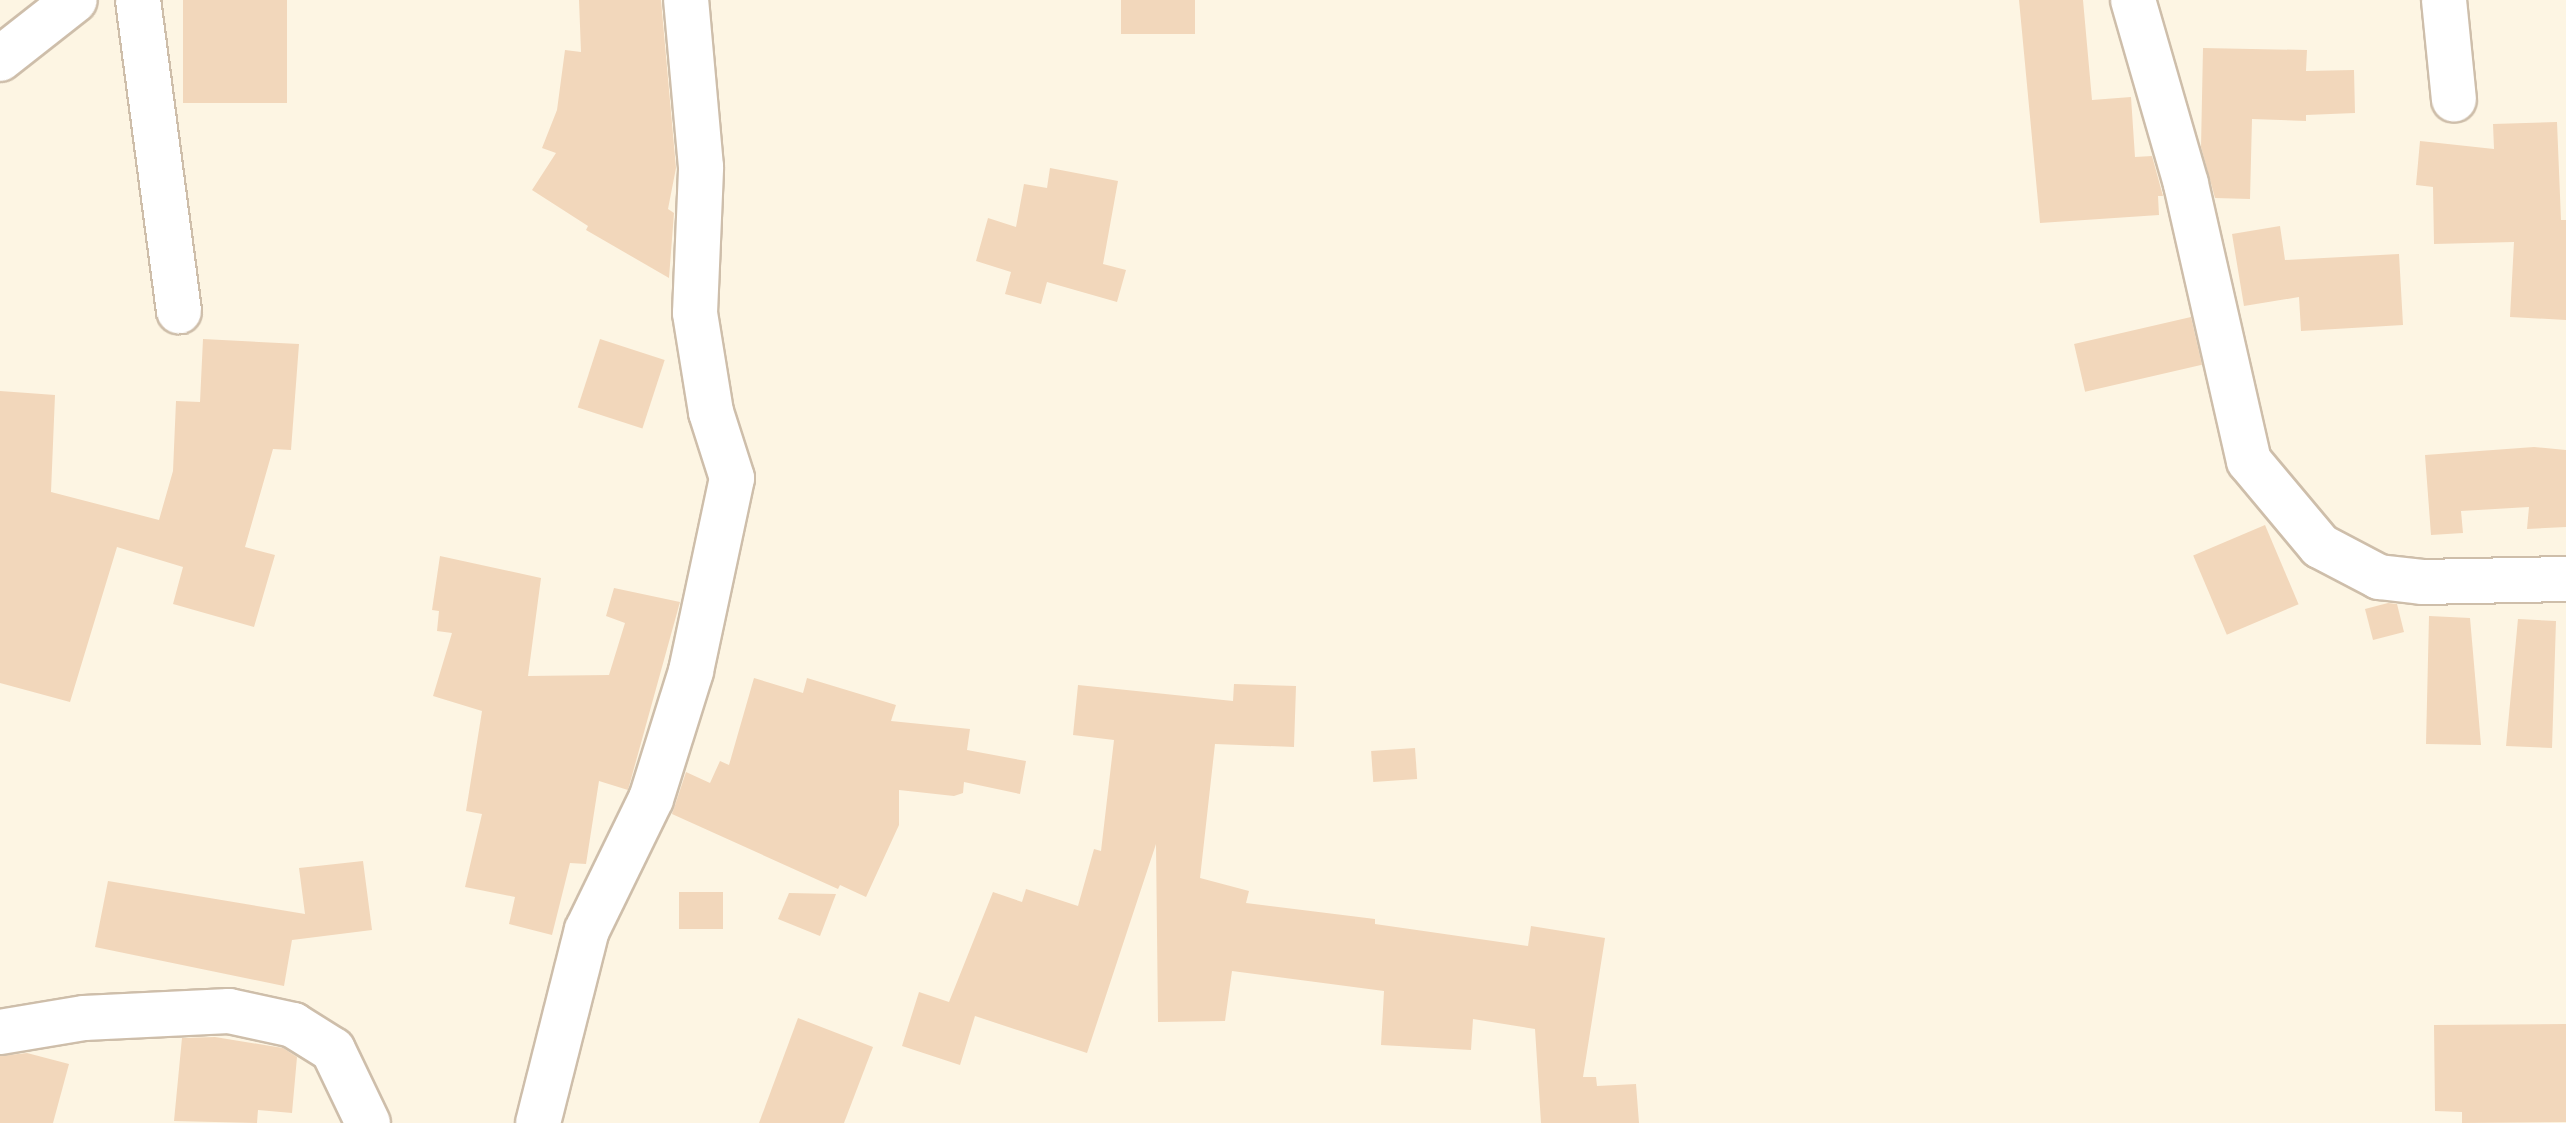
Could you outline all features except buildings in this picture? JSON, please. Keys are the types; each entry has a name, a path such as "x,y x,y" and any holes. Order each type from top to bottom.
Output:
{"street":[{"path":"0,59 75,0"},
{"path":"138,0 179,311"},
{"path":"538,1123 587,930 651,799 691,671 732,478 711,412 695,313 701,167 686,0"},
{"path":"2133,0 2186,184 2249,461 2320,546 2379,577 2422,582 2566,579"},
{"path":"2444,0 2454,100"},
{"path":"0,1032 84,1018 229,1011 293,1025 333,1050 368,1123"}]}
